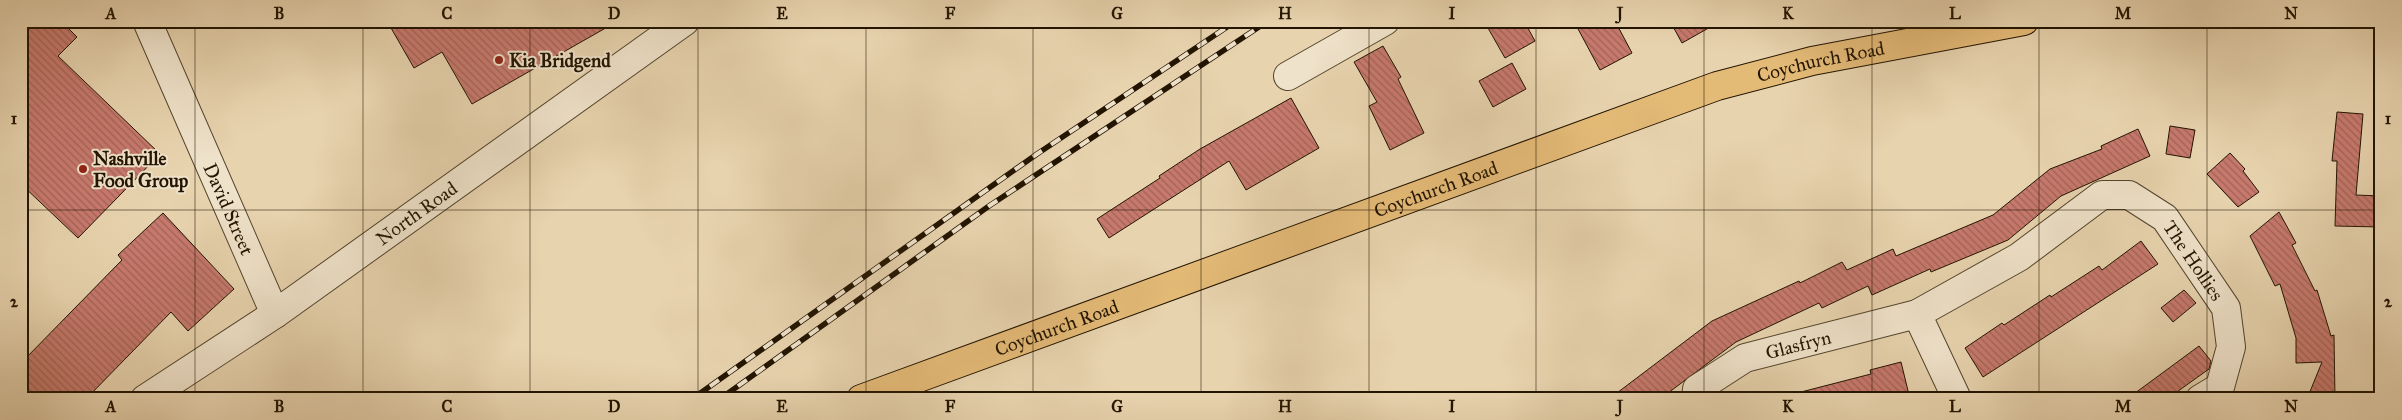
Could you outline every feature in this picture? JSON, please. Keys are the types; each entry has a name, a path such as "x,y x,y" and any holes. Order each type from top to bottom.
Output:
{"main road":[{"name":"Coychurch Road","path":"860,399 1717,86 1812,61 2024,21"}],"street":[{"name":"David Street","path":"147,21 275,314"},
{"name":"North Road","path":"144,399 275,314 685,21"},
{"path":"1288,76 1385,21"},
{"name":"The Hollies","path":"1917,314 2019,257 2102,195 2129,195 2165,218 2226,308 2231,347 2220,387 2200,399"},
{"path":"1917,314 1957,399"},
{"name":"Glasfryn","path":"1696,399 1697,389 1745,358 1917,314"}],"building":[{"name":"Nashville Food Group","path":"21,21 61,21 77,37 58,56 160,154 78,238 21,184"},
{"name":"Kia Bridgend","path":"387,21 618,21 472,104 442,52 414,68"},
{"path":"1484,21 1524,21 1535,41 1505,58"},
{"path":"1587,21 1615,21 1632,53 1600,70 1577,27"},
{"path":"1670,21 1721,21 1682,43"},
{"path":"1383,46 1401,77 1398,79 1424,133 1390,150 1369,106 1377,102 1354,62"},
{"path":"1512,63 1526,89 1493,107 1479,81"},
{"path":"1291,98 1319,148 1246,190 1229,161 1109,238 1097,219 1160,178 1159,176 1200,149"},
{"path":"2337,112 2363,114 2356,195 2381,196 2381,227 2335,226 2337,161 2332,161"},
{"path":"2170,126 2195,130 2190,158 2166,154"},
{"path":"2138,129 2150,156 2061,196 2008,240 1931,272 1930,269 1872,295 1868,286 1822,308 1819,303 1736,342 1660,399 1609,399 1712,321 1799,281 1800,283 1842,262 1847,270 1893,249 1896,256 1993,215 2050,169 2102,149 2101,146"},
{"path":"2230,153 2245,169 2243,171 2259,192 2238,207 2207,174"},
{"path":"2279,212 2296,243 2292,245 2315,291 2317,290 2331,336 2334,335 2335,399 2307,399 2322,362 2296,363 2296,338 2280,284 2275,286 2250,236"},
{"path":"163,213 234,289 188,331 171,312 86,399 21,399 21,363 122,260 118,255"},
{"path":"2141,241 2158,264 1983,377 1965,348 2002,323 2004,325 2099,266 2102,270"},
{"path":"2184,290 2196,303 2173,322 2161,308"},
{"path":"2199,346 2211,361 2209,369 2167,399 2127,399"},
{"path":"1901,362 1910,399 1802,399 1801,392 1871,374 1870,370"}],"railway":[{"path":"692,399 1037,154 1236,21"},
{"path":"720,399 989,206 1268,21"}],"place":[{"name":"Kia Bridgend","path":"499,60"},
{"name":"Nashville Food Group","path":"83,169"}]}
